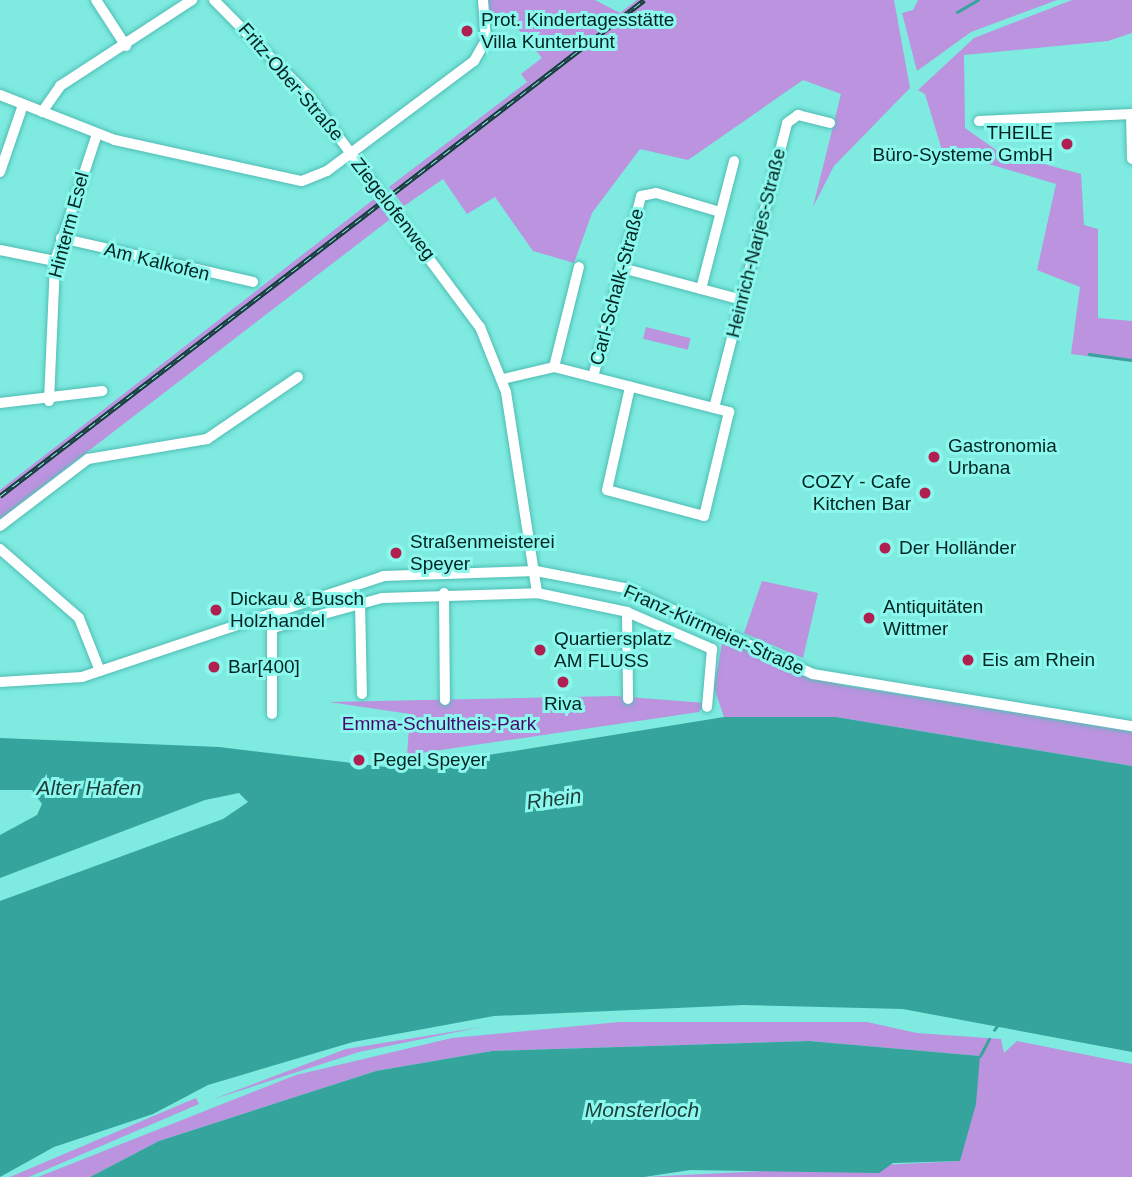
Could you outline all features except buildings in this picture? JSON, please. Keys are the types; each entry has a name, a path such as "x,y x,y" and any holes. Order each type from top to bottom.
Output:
{"street":[{"path":"96,0 126,46"},
{"path":"42,112 53,92 192,0"},
{"name":"Fritz-Ober-Straße","path":"214,0 230,13"},
{"name":"Fritz-Ober-Straße","path":"222,0 230,13 351,152"},
{"path":"351,152 474,61 486,40 483,0"},
{"name":"Ziegelofenweg","path":"0,95 97,134 290,181 316,177 351,152 466,304 503,379 536,571 537,593"},
{"path":"0,172 23,105"},
{"path":"979,121 1131,114 1132,159"},
{"name":"Heinrich-Narjes-Straße","path":"714,408 787,123 798,116 830,123"},
{"name":"Hinterm Esel","path":"49,401 55,261 97,134"},
{"path":"701,289 734,161"},
{"name":"Carl-Schalk-Straße","path":"593,377 622,268 646,192 720,212"},
{"name":"Am Kalkofen","path":"61,238 253,282"},
{"path":"0,250 55,261"},
{"path":"554,367 579,267"},
{"path":"622,268 742,299"},
{"path":"503,379 554,367 729,412 701,518 607,491 629,387"},
{"path":"0,526 88,459 207,439 298,377"},
{"path":"0,402 49,401 102,391"},
{"path":"0,549 79,618 100,671"},
{"name":"Franz-Kirrmeier-Straße","path":"0,682 56,682 100,671 271,611 383,576 536,571 625,588 718,631 835,679 1132,726"},
{"path":"444,593 445,700"},
{"path":"273,628 360,602 444,593 537,593 627,611 712,649"},
{"path":"360,602 362,694"},
{"path":"271,611 272,714"},
{"path":"627,611 628,699"},
{"path":"706,707 712,649 718,631"}],"green space":[{"path":"486,0 595,0 620,13 637,0 894,0 910,88 834,166 813,207 841,94 803,80 688,160 640,149 592,213 574,263 533,251 495,197 467,214 443,179 404,206 389,187 527,82 521,74 542,58 504,12 491,16"},
{"path":"918,0 1057,0 971,32 917,71 902,13 913,10"},
{"path":"1072,0 1132,0 1132,33 1108,41 964,55 965,128 999,152 1081,174 1084,225 1098,229 1098,318 1132,321 1132,362 1071,354 1080,287 1037,270 1056,184 942,150 925,94 918,90 974,38"},
{"path":"378,196 393,217 0,519 0,490"},
{"path":"646,327 691,338 688,350 643,339"},
{"path":"762,581 818,593 803,658 744,633"},
{"path":"723,638 836,684 1132,731 1132,766 836,717 724,717 714,688"},
{"name":"Emma-Schultheis-Park","path":"616,696 705,703 699,712 407,755 410,714 329,702"},
{"path":"619,1022 867,1022 917,1033 1001,1039 1004,1053 1017,1041 1132,1064 1132,1177 644,1177 960,1161 979,1056 809,1041 492,1051 376,1071 159,1141 90,1177 38,1177 296,1075 452,1038"},
{"path":"481,1027 359,1052 211,1100 346,1049"},
{"path":"196,1098 199,1104 29,1177 10,1177"}],"water":[{"path":"724,717 836,717 1132,766 1132,1052 903,1009 744,1005 494,1016 353,1042 208,1085 153,1114 54,1147 0,1177 0,901 223,819 248,802 239,793 205,800 0,878 0,835 37,815 42,804 32,790 0,790 0,738 219,747 402,769"},
{"name":"Monsterloch","path":"809,1041 980,1056 976,1104 960,1161 893,1163 879,1173 690,1170 644,1177 90,1177 159,1141 376,1071 492,1051"}],"waterway":[{"path":"957,12 978,0"},
{"path":"1089,354 1132,360"},
{"path":"994,1030 997,1026"},
{"path":"980,1056 989,1039"}],"railway":[{"path":"0,496 644,0"}],"place":[{"name":"Prot. Kindertagesstätte Villa Kunterbunt","path":"467,31"},
{"name":"THEILE Büro-Systeme GmbH","path":"1067,144"},
{"name":"Gastronomia Urbana","path":"934,457"},
{"name":"COZY - Cafe Kitchen Bar","path":"925,493"},
{"name":"Der Holländer","path":"885,548"},
{"name":"Straßenmeisterei Speyer","path":"396,553"},
{"name":"Dickau & Busch Holzhandel","path":"216,610"},
{"name":"Antiquitäten Wittmer","path":"869,618"},
{"name":"Quartiersplatz AM FLUSS","path":"540,650"},
{"name":"Eis am Rhein","path":"968,660"},
{"name":"Bar[400]","path":"214,667"},
{"name":"Riva","path":"563,682"},
{"name":"Pegel Speyer","path":"359,760"}],"water label":[{"name":"Alter Hafen","path":"89,788"},
{"name":"Rhein","path":"554,799"}]}
